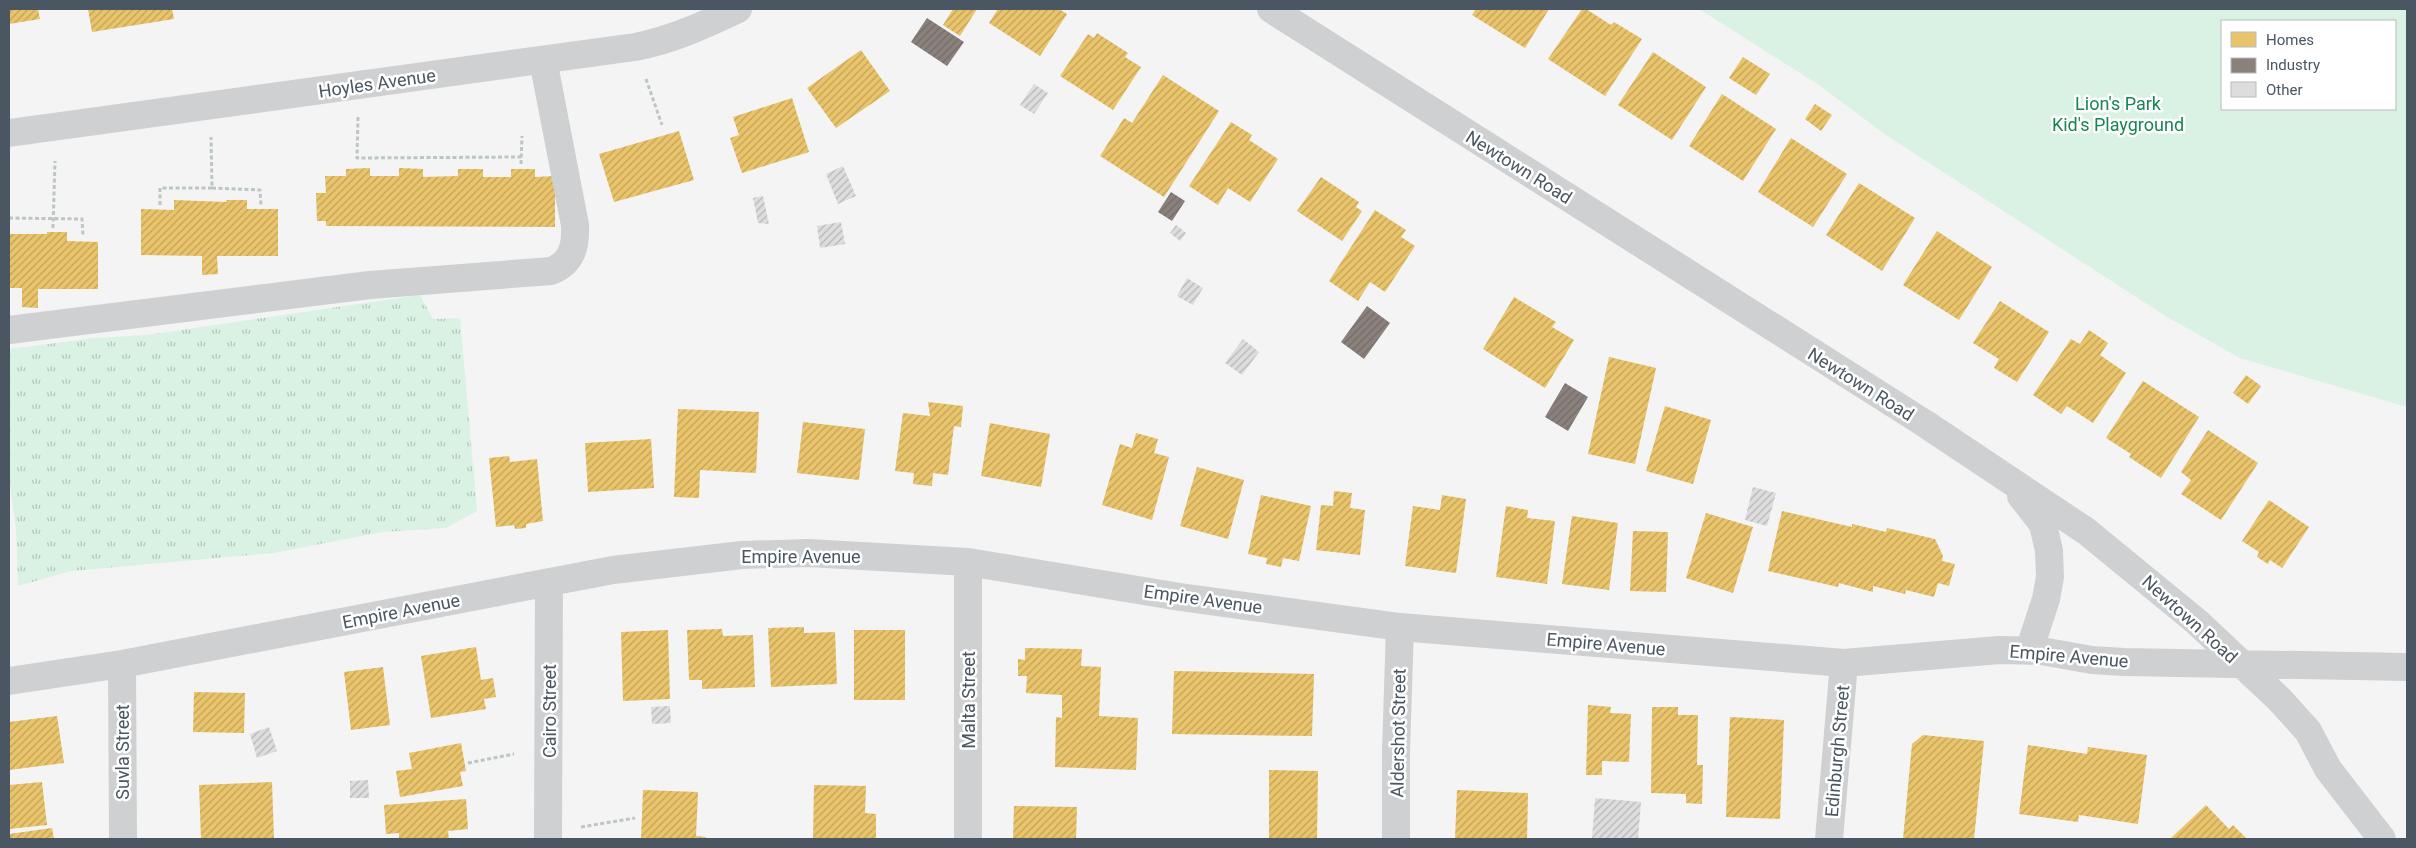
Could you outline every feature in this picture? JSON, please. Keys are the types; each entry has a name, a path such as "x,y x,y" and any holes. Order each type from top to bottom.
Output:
{"street":[{"name":"Hoyles Avenue","path":"9,133 662,42 687,33 738,9"},
{"name":"Newtown Road","path":"1271,9 2008,478 2086,531 2197,622 2280,699 2308,731 2328,769 2382,839"},
{"path":"9,330 370,285 551,271 562,267 574,250 576,240 575,225 543,60"},
{"path":"2008,478 2043,524 2049,552 2050,576 2046,600 2029,650"},
{"name":"Empire Avenue","path":"9,681 122,664 613,570 742,555 808,553 968,562 1180,597 1400,627 1844,663 1999,650 2029,650 2092,660 2407,667"},
{"name":"Malta Street","path":"968,562 968,839"},
{"name":"Cairo Street","path":"548,839 549,583"},
{"name":"Aldershot Street","path":"1396,839 1396,751 1400,627"},
{"name":"Edinburgh Street","path":"1828,839 1844,663"},
{"name":"Suvla Street","path":"122,664 123,839"}],"path":[{"path":"644,72 662,125"},
{"path":"358,115 357,158 521,157"},
{"path":"211,129 212,188"},
{"path":"53,228 55,160"},
{"path":"160,205 160,188 212,188 260,190 261,206"},
{"path":"9,218 82,219 83,236"},
{"path":"468,763 520,754"},
{"path":"578,828 609,821 635,818"}],"green space":[{"name":"Lion's Park Kid's Playground","path":"1699,9 2407,9 2407,407 2240,358 2167,317 1886,135 1819,85"},
{"path":"420,295 433,319 460,318 477,511 446,528 382,532 274,553 71,571 18,586 16,528 9,479 9,349 95,338 147,335"}],"building: Homes":[{"path":"9,9 38,9 40,19 9,24"},
{"path":"88,9 172,9 174,19 92,32"},
{"path":"953,9 977,9 960,36 943,25"},
{"path":"998,9 1059,9 1067,14 1040,56 989,23"},
{"path":"1476,9 1549,9 1525,48 1472,15"},
{"path":"1582,9 1586,9 1611,25 1614,22 1642,39 1605,96 1548,59"},
{"path":"1097,33 1128,53 1125,57 1141,67 1113,110 1060,76 1088,34 1094,38"},
{"path":"861,50 890,91 836,128 807,88"},
{"path":"1653,52 1706,87 1672,140 1618,105"},
{"path":"1743,57 1770,74 1756,95 1729,78"},
{"path":"1163,75 1219,111 1164,197 1100,156 1124,118 1132,123"},
{"path":"1722,94 1776,129 1743,181 1689,146"},
{"path":"792,98 809,152 742,173 730,138 739,135 733,117"},
{"path":"1815,104 1832,115 1821,131 1805,119"},
{"path":"1231,122 1252,135 1249,140 1278,159 1250,202 1228,188 1218,205 1189,186"},
{"path":"679,131 694,180 614,202 599,154"},
{"path":"1791,138 1847,174 1813,227 1758,192"},
{"path":"370,168 370,176 399,176 399,168 423,169 423,177 458,176 458,169 483,169 483,177 511,177 511,169 535,169 535,177 555,176 555,227 326,226 326,221 317,221 316,193 326,193 325,176 346,176 346,169"},
{"path":"1321,177 1359,202 1356,207 1362,211 1342,241 1297,211"},
{"path":"1859,183 1915,218 1882,271 1826,235"},
{"path":"174,200 226,202 227,200 247,200 247,209 278,209 278,256 217,256 218,274 202,275 202,256 141,255 141,209 174,210"},
{"path":"1375,210 1406,230 1401,237 1415,246 1385,292 1370,282 1358,301 1329,281"},
{"path":"1937,231 1992,267 1959,320 1903,285"},
{"path":"47,232 67,232 67,241 98,242 98,289 38,289 38,308 22,307 22,288 9,288 9,234 47,234"},
{"path":"1514,297 1556,322 1552,327 1574,340 1545,388 1483,349"},
{"path":"2000,301 2049,332 2017,382 1994,368 1999,359 1973,343"},
{"path":"2089,330 2108,343 2100,355 2126,373 2093,423 2067,406 2061,414 2033,395 2071,339 2080,344"},
{"path":"1609,357 1656,368 1635,464 1588,454"},
{"path":"2246,375 2261,386 2248,404 2233,393"},
{"path":"2143,381 2199,417 2161,478 2129,457 2131,454 2106,438"},
{"path":"928,402 963,406 961,427 954,426 948,475 933,473 932,486 913,484 914,473 895,471 903,413 930,416"},
{"path":"1665,406 1711,420 1693,484 1646,471"},
{"path":"678,409 759,412 756,473 700,470 699,498 674,497"},
{"path":"803,422 865,429 859,480 797,473"},
{"path":"990,423 1050,434 1041,487 981,476"},
{"path":"2208,430 2258,463 2221,520 2181,494 2191,480 2181,472"},
{"path":"1136,433 1158,439 1154,453 1169,457 1152,520 1102,505 1120,444 1132,448"},
{"path":"651,439 654,488 588,492 585,443"},
{"path":"509,456 510,462 537,459 543,521 526,524 526,528 515,529 514,525 496,527 489,458"},
{"path":"1197,467 1244,480 1228,539 1180,526"},
{"path":"1334,491 1352,493 1350,508 1365,510 1360,555 1316,550 1321,505 1333,506"},
{"path":"1261,495 1311,506 1299,561 1283,558 1281,567 1266,564 1267,558 1248,554"},
{"path":"1442,495 1466,499 1456,573 1405,566 1413,506 1440,510"},
{"path":"2269,500 2309,527 2282,568 2270,560 2268,564 2257,557 2259,552 2242,541"},
{"path":"1506,506 1528,510 1527,518 1555,521 1547,584 1496,577"},
{"path":"1782,511 1852,527 1852,524 1886,532 1887,528 1935,539 1943,556 1942,561 1955,564 1949,586 1938,583 1934,597 1906,590 1905,594 1873,586 1873,592 1839,583 1838,587 1768,571"},
{"path":"1706,513 1753,527 1733,593 1686,578"},
{"path":"1572,516 1618,523 1609,590 1562,584"},
{"path":"1633,531 1668,532 1666,592 1630,591"},
{"path":"804,627 804,633 835,632 837,684 771,687 768,628"},
{"path":"722,629 723,636 753,635 755,687 702,689 702,680 689,680 687,630"},
{"path":"668,630 670,699 623,701 621,632"},
{"path":"854,630 905,630 905,700 854,700"},
{"path":"476,647 481,680 493,678 496,697 484,699 486,709 431,718 421,656"},
{"path":"1025,648 1082,649 1081,666 1101,667 1099,716 1138,718 1136,770 1055,767 1056,717 1062,718 1062,695 1026,693 1027,676 1018,676 1018,659 1025,660"},
{"path":"383,667 390,725 351,730 344,672"},
{"path":"1174,671 1314,674 1312,736 1172,734"},
{"path":"194,692 245,693 244,733 193,732"},
{"path":"1588,705 1611,707 1610,713 1631,714 1629,762 1602,761 1602,775 1586,775"},
{"path":"1652,707 1678,707 1678,715 1698,715 1697,765 1703,765 1702,804 1686,803 1686,794 1651,793"},
{"path":"57,716 64,763 9,770 9,722"},
{"path":"1730,717 1784,720 1780,819 1726,817"},
{"path":"1923,735 1984,741 1974,839 1903,839 1912,744"},
{"path":"461,743 466,771 460,772 463,786 400,797 396,771 412,769 409,753"},
{"path":"2028,745 2087,754 2088,747 2147,755 2138,824 2079,815 2078,822 2019,814"},
{"path":"1269,770 1318,771 1317,839 1269,839"},
{"path":"42,782 47,825 9,829 9,785"},
{"path":"272,782 274,839 201,839 199,785"},
{"path":"814,785 866,786 865,813 876,814 876,839 813,839"},
{"path":"643,790 698,792 696,836 706,837 706,839 641,839"},
{"path":"1457,790 1528,793 1527,839 1455,839"},
{"path":"466,799 468,829 448,831 449,839 399,839 399,833 386,834 384,805"},
{"path":"2206,805 2229,829 2233,825 2247,839 2170,839"},
{"path":"1014,806 1077,807 1076,839 1013,839"},
{"path":"52,828 54,839 9,839 9,834"}],"building: Industry":[{"path":"927,18 964,42 947,66 911,42"},
{"path":"1171,192 1185,201 1172,221 1158,212"},
{"path":"1367,306 1390,323 1364,359 1341,342"},
{"path":"1565,383 1588,397 1568,431 1545,417"}],"building: Other":[{"path":"1034,84 1048,93 1034,114 1020,105"},
{"path":"843,166 856,196 838,204 826,174"},
{"path":"763,196 769,224 758,223 753,198"},
{"path":"841,222 845,244 820,248 817,226"},
{"path":"1176,225 1186,233 1180,241 1170,233"},
{"path":"1187,278 1203,288 1193,305 1177,296"},
{"path":"1243,339 1259,352 1242,375 1225,363"},
{"path":"1753,487 1776,493 1767,526 1745,520"},
{"path":"670,706 671,723 652,724 651,707"},
{"path":"269,727 277,751 257,758 250,734"},
{"path":"368,780 369,798 350,798 350,781"},
{"path":"1595,798 1641,802 1638,839 1592,839"}]}
